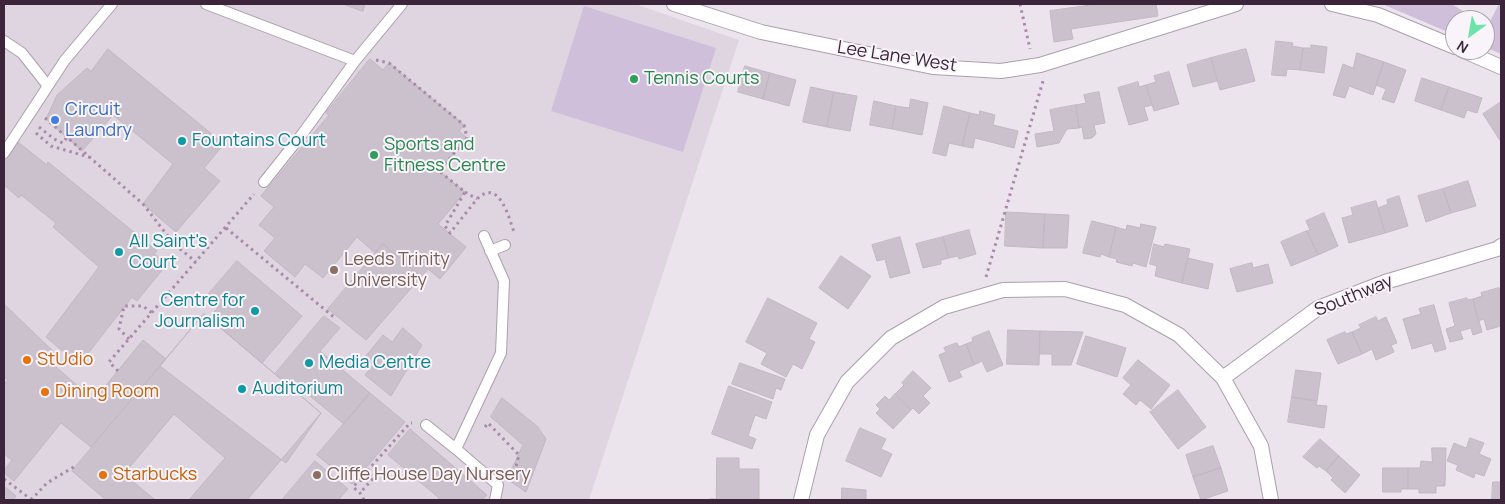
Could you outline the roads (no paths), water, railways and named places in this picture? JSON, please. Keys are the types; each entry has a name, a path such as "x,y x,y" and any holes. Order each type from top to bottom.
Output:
{"street":[{"name":"Lee Lane West","path":"674,4 761,32 933,67 1001,71 1044,63 1236,4"},
{"path":"1332,4 1378,15 1445,43"},
{"path":"1485,60 1501,67"},
{"name":"Southway","path":"1223,378 1318,308 1385,282 1497,249 1501,246"},
{"path":"801,500 817,435 847,382 891,338 944,307 1003,290 1065,289 1125,305 1179,335 1223,378 1261,446 1271,500"}],"lane":[{"path":"4,153 65,60 112,4"},
{"path":"206,4 355,61"},
{"path":"264,182 355,61 402,4"},
{"path":"4,41 22,53 48,86"},
{"path":"456,449 501,353 504,281 484,236"},
{"path":"490,251 505,245"},
{"path":"426,424 498,486 495,500"}],"place":[{"name":"Tennis Courts","path":"634,79"},
{"name":"Circuit Laundry","path":"55,120"},
{"name":"Fountains Court","path":"182,141"},
{"name":"Sports and Fitness Centre","path":"374,155"},
{"name":"All Saint's Court","path":"119,252"},
{"name":"Leeds Trinity University","path":"334,270"},
{"name":"Centre for Journalism","path":"255,311"},
{"name":"StUdio","path":"27,360"},
{"name":"Media Centre","path":"309,363"},
{"name":"Auditorium","path":"242,389"},
{"name":"Dining Room","path":"45,392"},
{"name":"Starbucks","path":"103,475"},
{"name":"Cliffe House Day Nursery","path":"317,475"}]}
